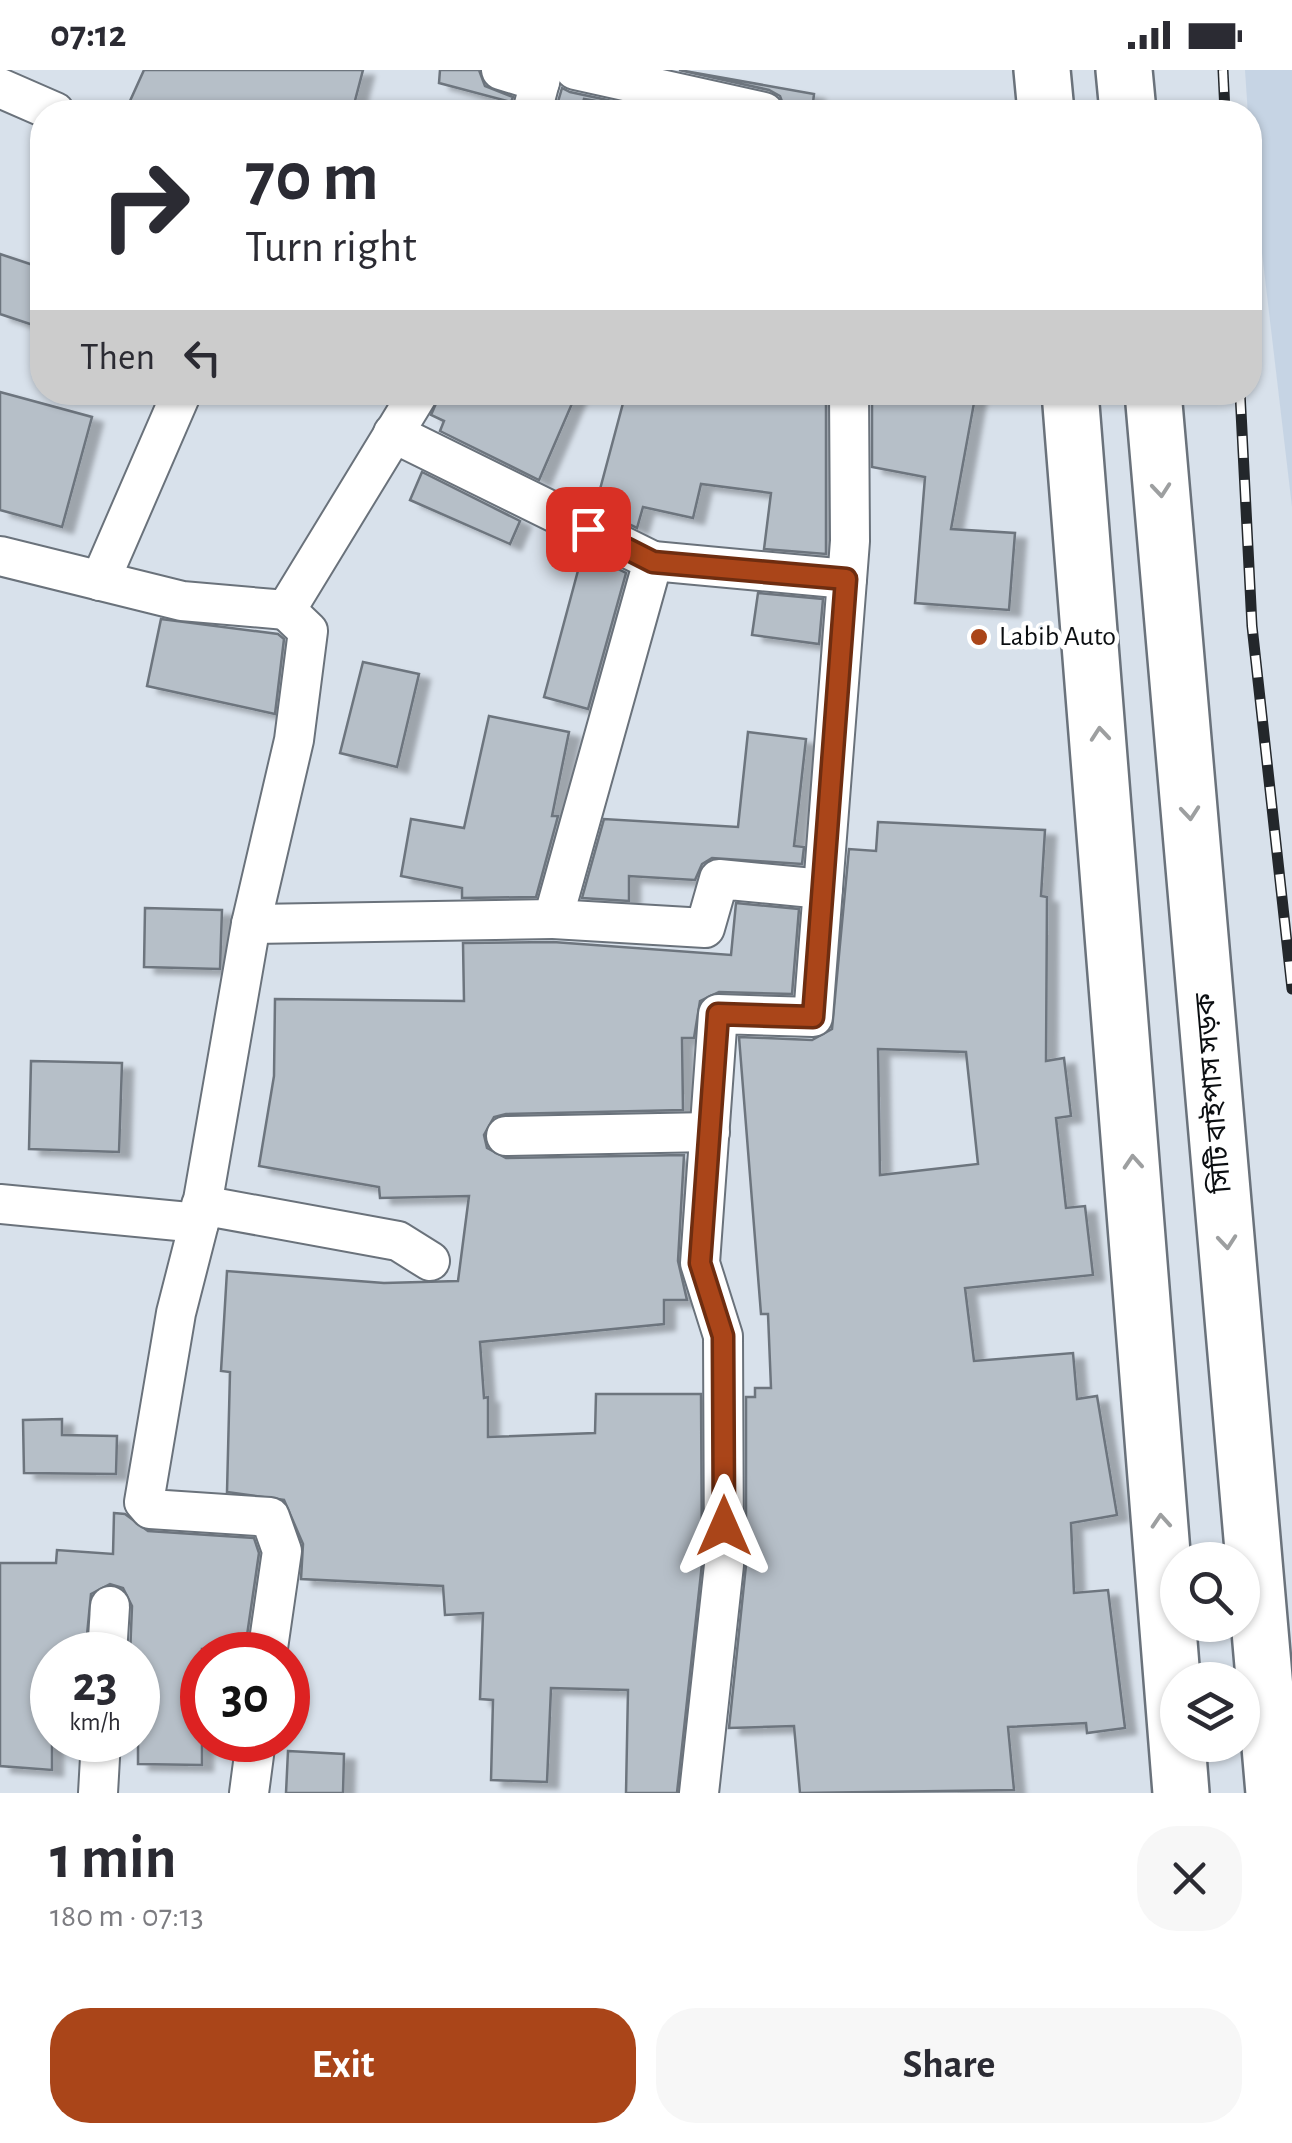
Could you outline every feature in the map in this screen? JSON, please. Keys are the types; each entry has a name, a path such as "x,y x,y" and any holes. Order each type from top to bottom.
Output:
{"main road":[{"path":"1042,70 1045,100"},
{"path":"1124,70 1127,100"},
{"path":"1071,405 1181,1793"},
{"name":"সিটি বাইপাস সড়ক","path":"1154,405 1274,1793"}],"street":[{"path":"502,70 547,84 671,100"},
{"path":"0,88 30,101"},
{"path":"100,581 176,405"},
{"path":"286,610 411,405"},
{"path":"699,1793 724,1566 723,1336 700,1263 718,1014 813,1017 846,579 849,405"},
{"path":"393,433 653,562 846,579"},
{"path":"0,556 182,601 286,610 308,631 294,740 251,924 200,1214 176,1312 144,1502 150,1509 270,1516 282,1550 271,1632"},
{"path":"552,919 653,562"},
{"path":"251,924 552,919 705,928 719,879 822,889"},
{"path":"506,1136 710,1132"},
{"path":"0,1204 200,1214 398,1241 430,1261"},
{"path":"108,1632 110,1606"},
{"path":"98,1793 100,1762"},
{"path":"249,1793 253,1762"}],"shaded area":[{"path":"1245,70 1292,70 1292,507 1262,253 1262,100 1247,100"}],"building":[{"path":"144,70 363,70 355,100 130,100"},
{"path":"440,70 479,70 485,86 513,97 503,100 439,83"},
{"path":"679,70 814,94 813,100 782,100 769,90"},
{"path":"562,88 607,100 584,99 558,100"},
{"path":"0,254 30,264 30,324 0,314"},
{"path":"0,392 30,400 30,405 48,405 92,417 62,527 0,510"},
{"path":"435,405 571,405 539,480 440,431 444,421 431,415"},
{"path":"623,405 826,405 826,554 764,549 771,493 701,484 693,518 643,507 637,528 595,508"},
{"path":"872,405 974,405 951,529 1015,533 1009,610 915,603 925,477 872,467"},
{"path":"422,472 520,521 510,544 410,500"},
{"path":"583,552 626,573 588,709 544,697"},
{"path":"758,593 823,599 819,644 752,635"},
{"path":"161,619 278,634 284,639 275,714 147,686"},
{"path":"363,662 419,674 397,767 340,753"},
{"path":"489,716 569,732 552,816 558,816 536,897 462,898 462,888 401,876 411,819 464,828"},
{"path":"748,732 806,739 794,846 804,847 802,864 712,858 702,864 695,880 629,876 629,901 582,898 604,819 738,827"},
{"path":"878,822 1045,830 1041,896 1047,897 1046,1061 1064,1058 1071,1116 1056,1118 1066,1208 1085,1206 1093,1275 965,1288 974,1361 1073,1353 1077,1399 1097,1396 1117,1515 1071,1523 1074,1593 1108,1590 1125,1728 1087,1733 1086,1723 1008,1727 1014,1790 800,1793 794,1726 729,1728 746,1565 746,1397 755,1397 755,1388 771,1388 768,1314 761,1314 739,1037 812,1040 832,1029 849,849 876,851","holes":["878,1049 966,1052 978,1164 880,1175"]},
{"path":"736,903 799,909 792,994 719,992 700,1001 694,1038 682,1038 683,1110 506,1114 494,1117 484,1135 487,1148 506,1158 684,1155 678,1261 687,1300 664,1300 664,1324 480,1342 484,1398 488,1397 488,1437 595,1433 596,1394 701,1394 702,1564 677,1793 626,1793 628,1690 551,1688 547,1782 491,1780 493,1700 480,1699 483,1613 445,1615 443,1586 301,1579 303,1544 284,1500 227,1492 230,1372 221,1371 227,1271 384,1283 458,1281 469,1196 380,1198 379,1187 259,1166 274,1076 275,999 464,1001 463,943 553,942 731,955"},
{"path":"145,908 222,910 220,969 144,967"},
{"path":"31,1061 122,1063 119,1152 29,1149"},
{"path":"62,1419 62,1435 117,1436 116,1474 24,1473 23,1420"},
{"path":"114,1513 125,1514 148,1531 254,1538 259,1553 247,1632 180,1632 180,1762 202,1765 138,1764 160,1762 160,1632 131,1632 132,1606 123,1588 110,1584 91,1594 87,1632 30,1632 30,1762 52,1762 52,1770 0,1766 0,1563 56,1563 57,1550 113,1554"},
{"path":"310,1752 344,1754 343,1793 286,1793 287,1762 310,1762"}],"railway":[{"path":"1223,70 1224,100"},
{"path":"1241,405 1252,626 1292,989"}],"place":[{"name":"Labib Auto","path":"979,637"}],"route":[{"path":"588,529 653,562 846,579 813,1017 718,1014 700,1263 723,1336 724,1526"}]}
